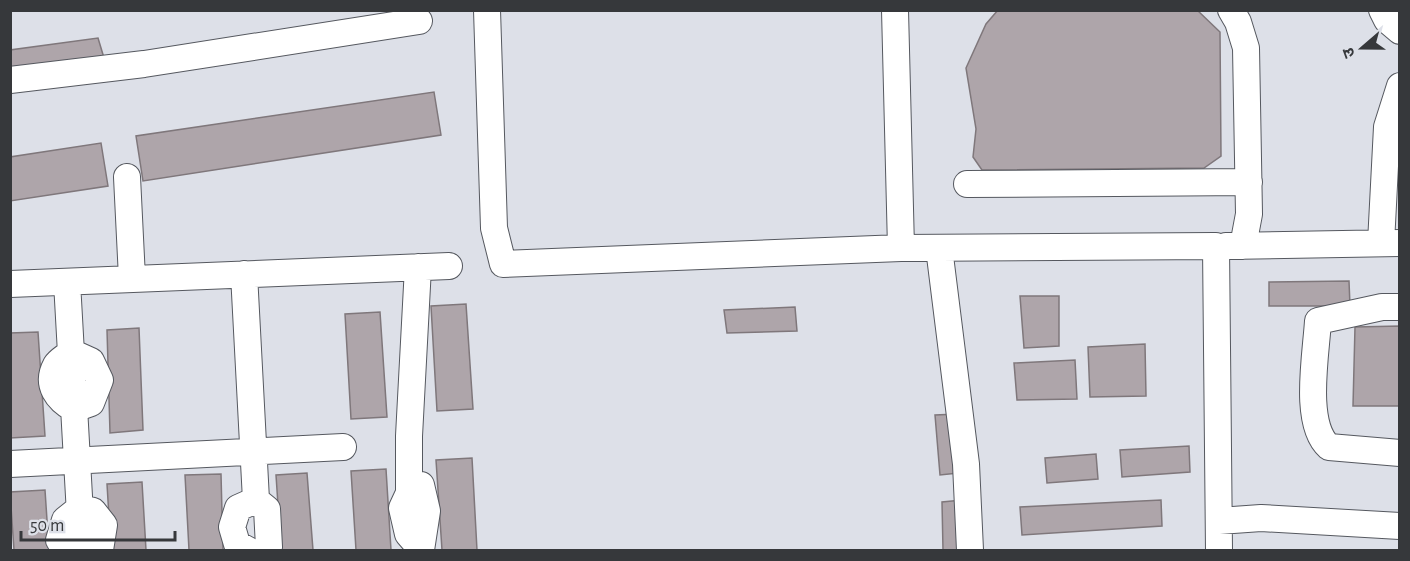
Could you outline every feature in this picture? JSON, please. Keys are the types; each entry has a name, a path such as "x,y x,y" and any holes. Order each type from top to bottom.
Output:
{"street":[{"path":"487,10 494,228 503,264 901,248 1390,243 1392,153 1387,127 1400,86"},
{"path":"895,10 901,248"},
{"path":"1231,10 1238,22 1246,48 1249,214 1243,246"},
{"path":"1382,10 1387,20 1400,31"},
{"path":"10,80 144,64 419,21"},
{"path":"127,177 132,278"},
{"path":"967,184 1249,182"},
{"path":"1216,246 1219,550"},
{"path":"939,248 966,464 970,550"},
{"path":"10,284 449,266"},
{"path":"418,267 409,436 409,493 402,508 408,534 421,550"},
{"path":"244,274 256,500 267,509 269,547 263,550"},
{"path":"67,282 82,550"},
{"path":"1400,307 1382,308 1318,321 1312,409 1320,440 1329,447 1400,453"},
{"path":"10,464 343,447"},
{"path":"248,550 237,544 232,527 238,508 256,500"},
{"path":"64,550 59,540 65,520 80,508"},
{"path":"80,508 93,511 104,525 100,550"},
{"path":"1218,521 1261,518 1400,526"}],"building":[{"path":"998,10 1197,10 1220,32 1221,156 1204,168 982,170 973,157 976,129 966,68 986,24"},
{"path":"98,38 104,58 10,71 10,50"},
{"path":"434,92 441,135 143,181 136,136"},
{"path":"101,143 108,186 10,201 10,157"},
{"path":"1349,281 1350,306 1269,306 1269,282"},
{"path":"1020,296 1059,296 1059,346 1024,348"},
{"path":"466,304 473,409 437,411 431,306"},
{"path":"795,307 797,331 727,333 724,310"},
{"path":"380,312 387,417 351,419 345,314"},
{"path":"1400,326 1400,406 1353,406 1355,327"},
{"path":"139,328 143,430 110,433 107,330"},
{"path":"38,332 45,436 10,438 10,333"},
{"path":"1145,344 1146,396 1090,397 1088,347"},
{"path":"1075,360 1077,399 1017,400 1014,363"},
{"path":"958,414 958,473 940,475 935,415"},
{"path":"1189,446 1190,472 1122,477 1120,450"},
{"path":"1096,454 1098,479 1047,483 1045,458"},
{"path":"472,458 477,550 442,550 436,460"},
{"path":"386,469 391,550 356,550 351,471"},
{"path":"307,473 313,550 281,550 276,475"},
{"path":"221,474 223,550 189,550 185,475"},
{"path":"142,482 146,550 111,550 107,484"},
{"path":"45,490 49,550 14,550 10,492"},
{"path":"962,500 964,550 943,550 942,502"},
{"path":"1161,500 1162,526 1022,535 1020,507"}]}
